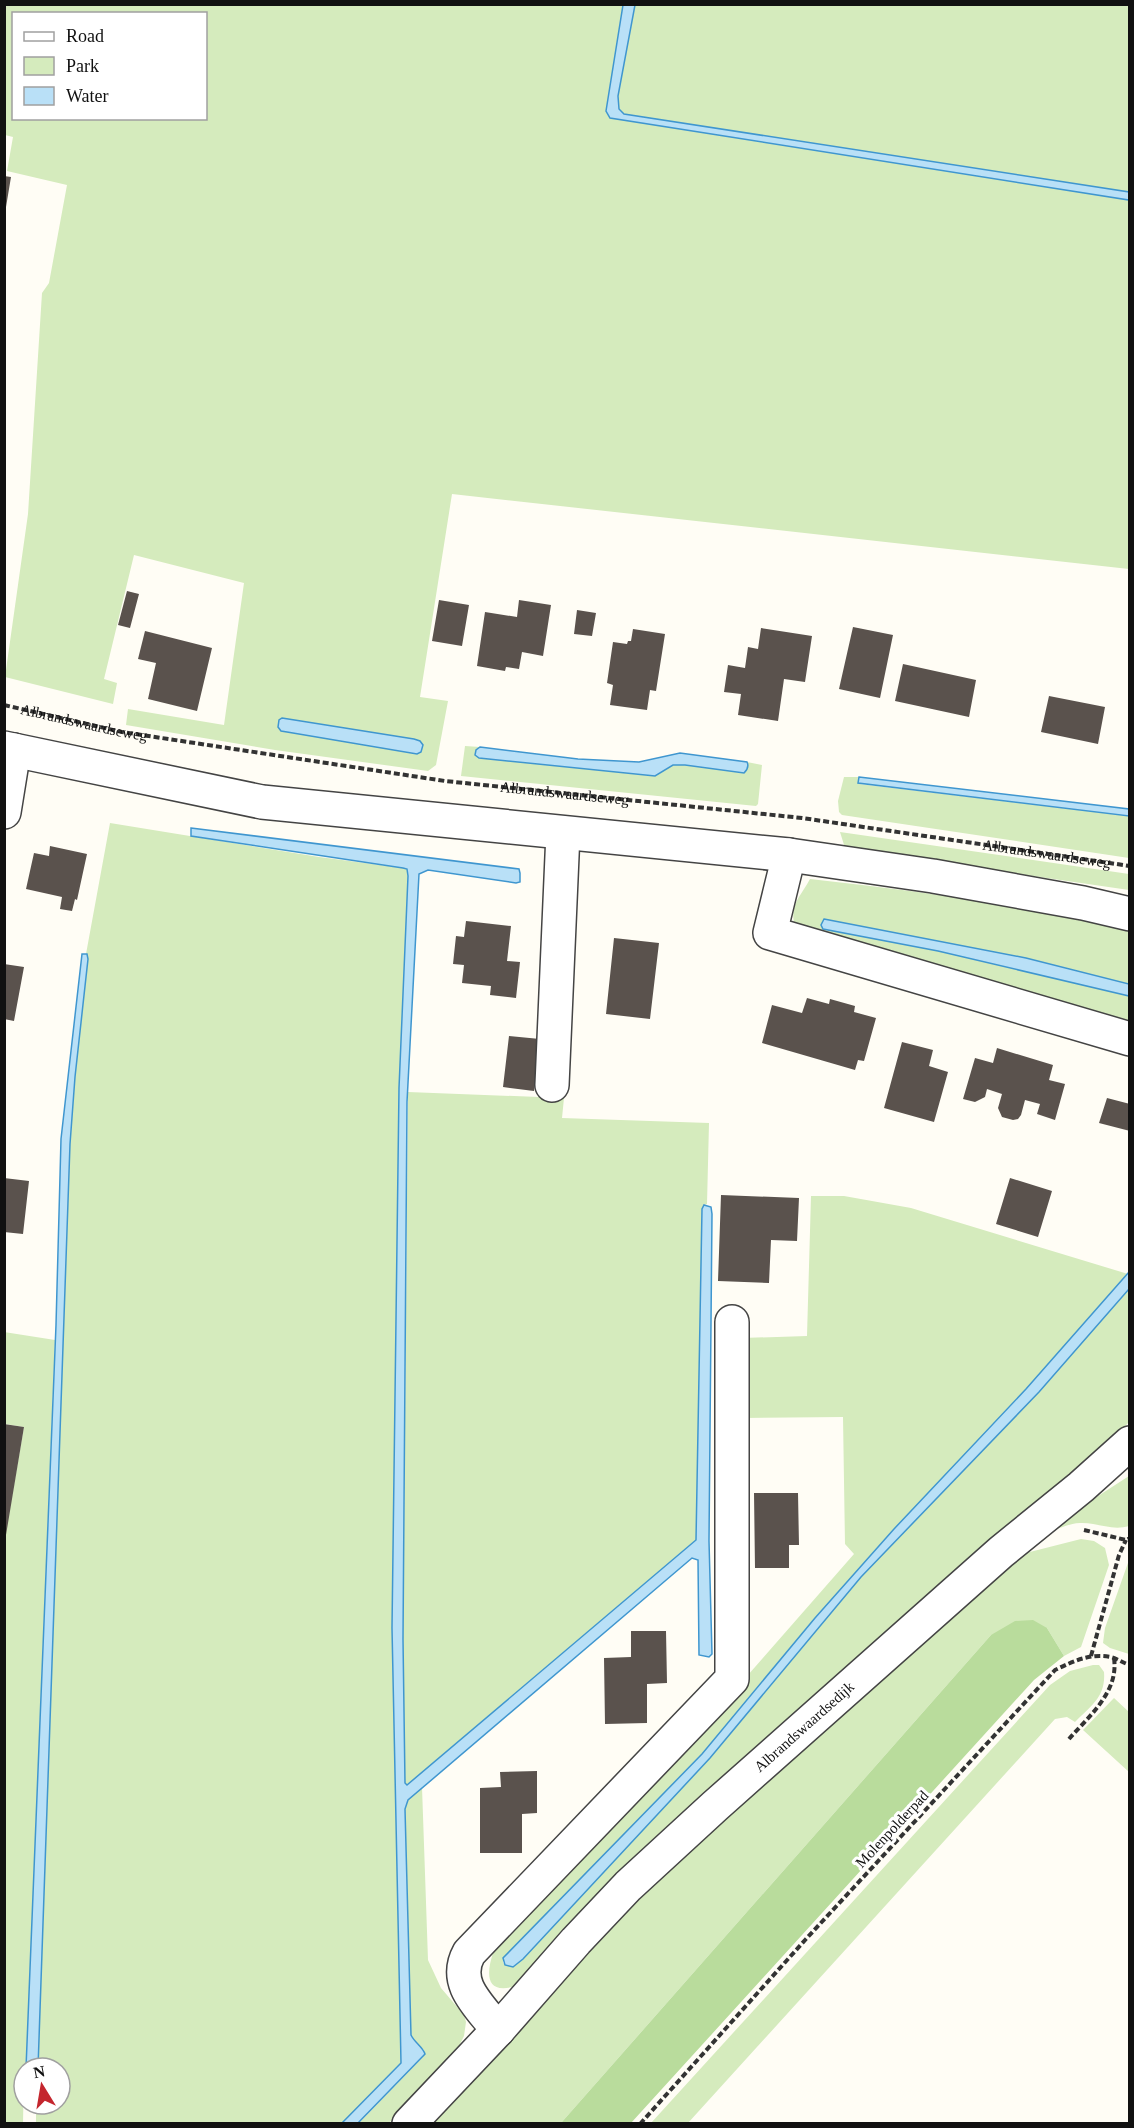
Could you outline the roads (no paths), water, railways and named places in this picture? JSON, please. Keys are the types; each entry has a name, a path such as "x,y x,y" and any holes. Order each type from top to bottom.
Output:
{"street":[{"path":"4,812 9,749 262,802 789,855 933,876 1083,903 1130,914"},
{"path":"552,1084 563,833"},
{"path":"789,855 771,933 1130,1039"},
{"path":"1083,903 1130,906"},
{"path":"498,2030 465,1985 463,1968 469,1953 732,1679 732,1322"},
{"name":"Albrandswaardsedijk","path":"410,2124 498,2030 576,1941 669,1847 1001,1552 1130,1443"}],"water":[{"path":"623,5 635,5 618,96 619,109 624,114 1129,192 1129,200 610,118 606,111"},
{"path":"282,718 414,739 423,745 421,752 417,754 281,731 278,727 279,720"},
{"path":"480,747 578,759 639,762 680,753 747,762 748,766 744,773 673,765 655,776 479,758 475,755 476,750"},
{"path":"859,777 1129,809 1129,816 858,783"},
{"path":"191,828 519,869 520,873 520,882 516,883 428,870 419,874 407,1102 403,1639 405,1783 407,1785 696,1540 702,1209 704,1205 711,1207 712,1214 709,1541 712,1654 709,1657 699,1655 698,1560 692,1558 408,1800 405,1809 411,2035 425,2054 358,2123 342,2123 401,2063 392,1628 399,1088 408,876 407,869 403,868 191,836"},
{"path":"824,919 1026,958 1129,984 1129,996 938,951 823,929 821,925"},
{"path":"82,954 87,954 70,1144 38,2056 26,2056 56,1325 61,1139"},
{"path":"1129,1272 1129,1289 1039,1392 861,1577 710,1758 523,1959 513,1967 505,1965 503,1958 702,1754 815,1618 894,1529 1026,1389"}]}
